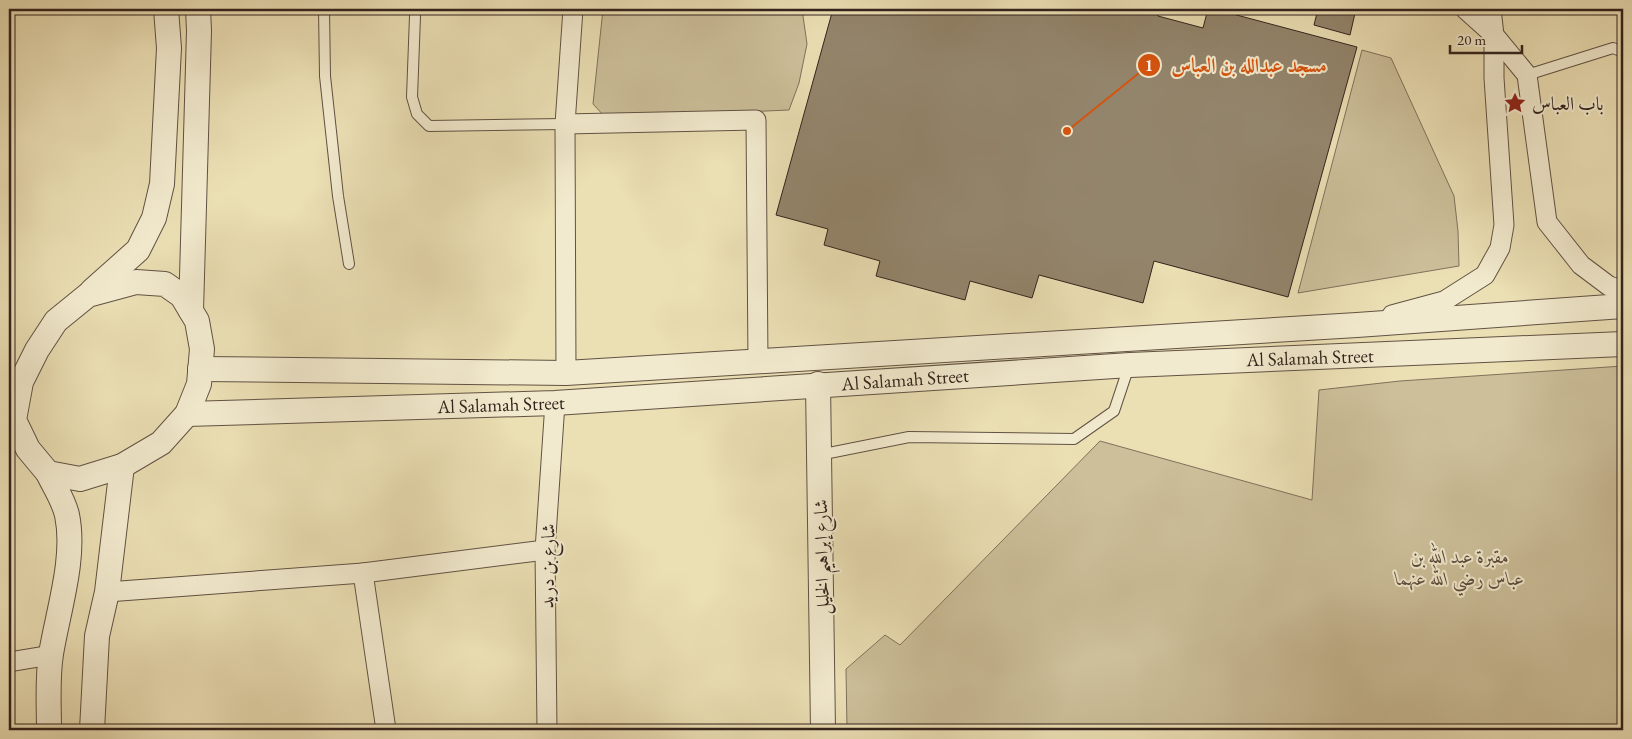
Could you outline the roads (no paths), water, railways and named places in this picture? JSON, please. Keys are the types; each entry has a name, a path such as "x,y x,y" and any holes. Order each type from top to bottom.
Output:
{"street":[{"path":"88,295 136,282 165,284 182,296 197,321 202,349 199,384 187,414 162,443 122,466 80,479 48,473 18,450 13,394 37,350 56,321 138,250 154,218 162,184 169,48 166,9"},
{"path":"191,311 199,31 198,9"},
{"path":"566,373 565,124 573,9"},
{"path":"1465,9 1494,35 1527,75 1547,222 1581,265 1609,286 1623,290"},
{"path":"1357,325 1444,301 1485,275 1500,248 1504,224 1491,9"},
{"path":"565,124 756,120 758,362"},
{"name":"Al Salamah Street","path":"200,369 566,373 1357,325 1623,306"},
{"name":"Al Salamah Street","path":"187,414 555,403 818,384 1130,365 1623,344"},
{"name":"شارع إبراهيم الخليل","path":"818,384 823,730"},
{"name":"شارع بن دريد","path":"547,730 545,550 555,403"},
{"path":"92,730 97,636 107,592 122,466"},
{"path":"48,473 67,514 69,544 63,595 51,655 48,692 49,730"},
{"path":"107,592 363,573 545,550"},
{"path":"363,573 386,730"},
{"path":"9,662 51,655"}],"lane":[{"path":"324,9 325,76 338,196 348,264"},
{"path":"414,16 412,97 417,114 429,126 565,124"},
{"path":"1527,75 1613,48 1623,52"},
{"path":"819,455 909,437 1074,439 1114,411 1130,365"}],"place":[{"name":"باب العباس","path":"1515,103"},
{"name":"مسجد عبدالله بن العباس","path":"1067,131"}],"park label":[{"name":"مقبرة عبد الله بن عباس رضي الله عنهما","path":"1460,567"}]}
